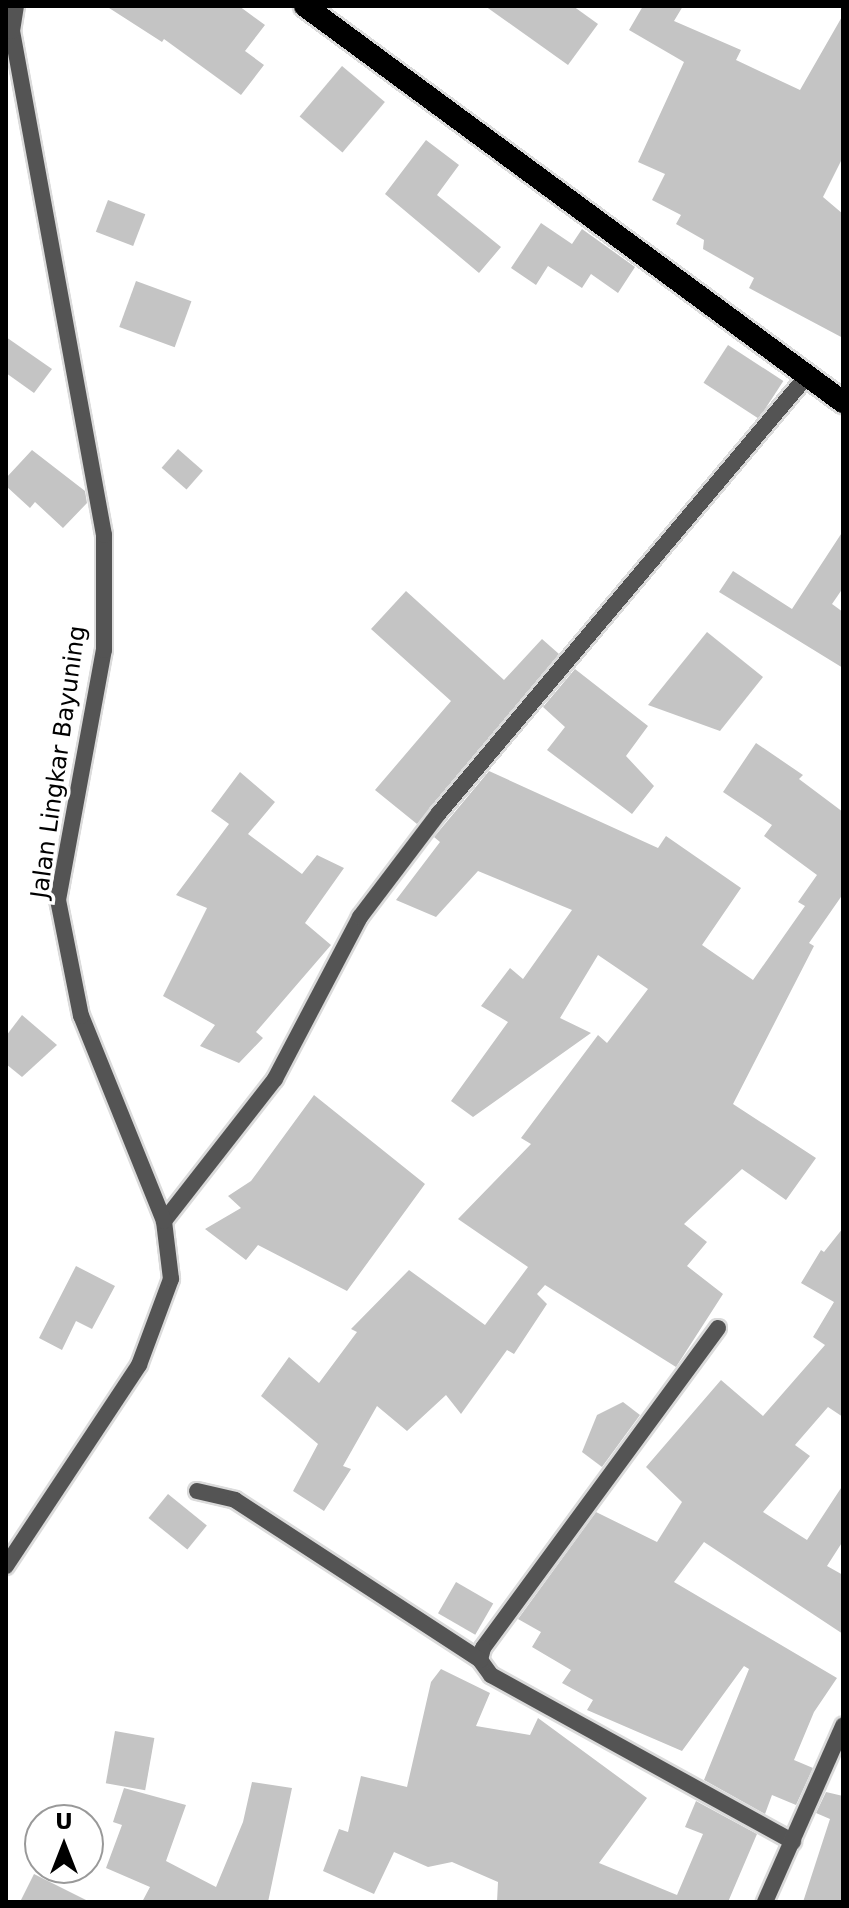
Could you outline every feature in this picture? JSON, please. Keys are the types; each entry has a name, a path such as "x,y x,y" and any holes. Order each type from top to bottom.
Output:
{"highway":[{"path":"305,6 843,402"}],"street":[{"name":"Jalan Lingkar Bayuning","path":"6,1566 139,1365 171,1279 164,1221 81,1016 58,900 104,650 104,535 12,31 16,6"},
{"path":"164,1221 275,1079 360,917 412,848 807,376"},
{"path":"480,1660 483,1648 718,1328"},
{"path":"197,1491 235,1500 480,1660 491,1675 793,1842"},
{"path":"765,1902 843,1726"}],"building":[{"path":"106,6 239,6 265,25 245,51 264,65 241,95 164,39 162,42"},
{"path":"485,6 573,6 598,24 568,65"},
{"path":"643,6 683,6 674,21 741,50 736,60 800,90 843,15 843,157 823,197 843,214 843,338 749,288 754,278 703,249 704,240 676,224 681,215 652,200 665,174 638,162 684,62 629,30"},
{"path":"342,66 385,102 342,153 300,117"},
{"path":"426,140 459,165 437,195 501,247 479,273 385,194"},
{"path":"108,200 145,214 133,246 96,232"},
{"path":"541,223 572,244 582,229 635,267 618,293 591,274 582,288 548,266 536,285 511,268"},
{"path":"136,281 191,301 175,347 119,327"},
{"path":"6,337 52,369 34,393 6,373"},
{"path":"728,345 783,381 759,419 703,383"},
{"path":"178,449 203,471 187,490 162,468"},
{"path":"32,450 85,491 87,503 63,528 35,502 30,508 6,486 6,478"},
{"path":"843,531 843,588 832,604 843,612 843,668 719,592 733,571 792,609"},
{"path":"406,591 504,680 542,639 559,654 417,824 375,790 451,701 371,629"},
{"path":"707,632 763,677 720,731 648,705"},
{"path":"575,669 648,726 626,756 654,786 632,814 547,750 565,727 543,707"},
{"path":"756,743 803,775 799,779 843,812 843,894 809,943 814,946 733,1104 816,1158 786,1200 742,1169 684,1224 707,1242 687,1266 723,1294 676,1367 545,1285 537,1294 547,1304 514,1354 507,1350 461,1414 446,1395 407,1431 377,1406 343,1466 351,1469 324,1511 293,1491 318,1444 261,1396 289,1357 319,1383 357,1332 351,1329 409,1270 485,1325 528,1267 458,1219 531,1144 521,1138 598,1035 607,1043 648,989 598,955 560,1018 591,1033 473,1117 451,1101 508,1022 481,1006 510,968 523,979 572,910 478,871 436,917 396,900 440,842 434,837 489,771 658,848 666,836 741,888 702,945 753,980 805,906 798,902 817,875 764,836 772,825 723,792"},
{"path":"240,772 275,802 248,834 302,874 317,855 344,868 305,923 331,945 256,1032 263,1038 239,1063 200,1046 215,1025 163,996 207,908 176,895 229,824 211,811"},
{"path":"22,1015 57,1045 22,1077 6,1064 6,1036"},
{"path":"314,1095 425,1184 347,1291 258,1245 246,1260 205,1229 241,1208 228,1196 251,1181"},
{"path":"843,1228 843,1417 828,1407 795,1445 810,1456 763,1512 807,1540 843,1485 843,1541 827,1566 843,1575 843,1634 704,1542 674,1582 837,1678 814,1712 794,1760 813,1768 796,1805 772,1795 765,1814 704,1780 749,1669 744,1666 682,1751 587,1710 593,1700 562,1683 571,1670 532,1647 541,1632 518,1619 596,1512 657,1542 682,1502 646,1467 721,1380 763,1416 825,1345 813,1337 834,1302 801,1283 821,1250 824,1252"},
{"path":"76,1266 115,1286 92,1329 76,1321 62,1350 39,1338"},
{"path":"623,1402 640,1415 602,1467 582,1452 597,1415"},
{"path":"168,1494 207,1525 187,1550 148,1518"},
{"path":"456,1582 493,1604 475,1635 438,1613"},
{"path":"441,1669 490,1693 476,1726 530,1735 538,1718 647,1798 599,1863 677,1895 703,1834 685,1827 696,1801 757,1834 728,1902 497,1902 498,1882 452,1862 428,1867 394,1852 374,1894 323,1871 339,1829 348,1832 361,1776 407,1787 431,1682"},
{"path":"115,1731 154,1738 145,1790 106,1783"},
{"path":"252,1782 292,1788 268,1902 142,1902 150,1887 106,1868 122,1825 113,1822 124,1788 186,1805 166,1861 216,1887 243,1822"},
{"path":"826,1792 843,1796 843,1902 803,1902 830,1819 816,1813"},
{"path":"29,1884 54,1884 90,1902 20,1902"}]}
